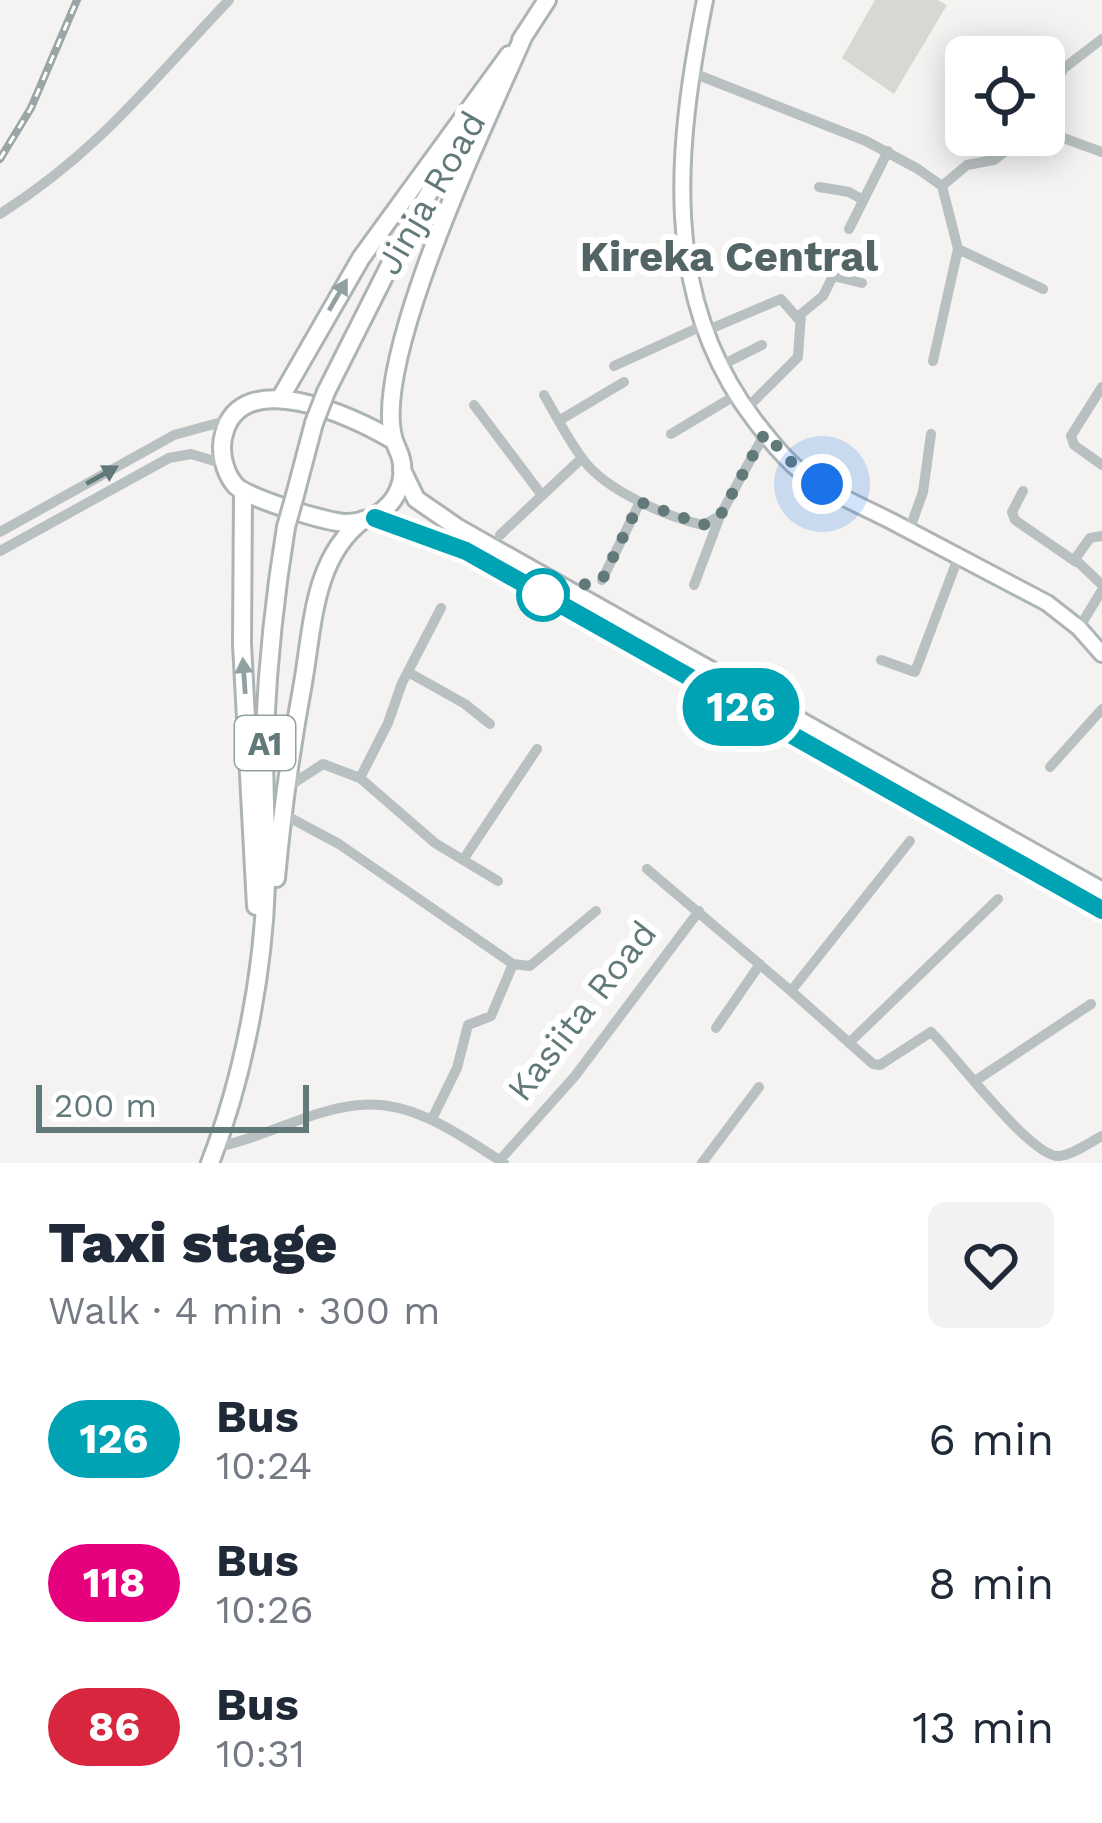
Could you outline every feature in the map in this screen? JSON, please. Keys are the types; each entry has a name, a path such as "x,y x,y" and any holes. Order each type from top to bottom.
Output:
{"highway":[{"name":"Jinja Road","path":"261,960 267,878 264,732 272,627 286,527 314,423 412,223 547,0"},
{"path":"281,398 361,258 524,35"},
{"path":"524,35 423,273 404,334 391,439 416,500 1102,891"},
{"path":"391,439 371,427 281,398 246,404 229,420 222,437 224,464 243,493 343,524 369,519 466,551 1102,910"},
{"path":"261,960 273,912 281,813 318,596 340,542 396,497 402,470"},
{"path":"243,493 242,644 261,960"},
{"name":"A1","path":"213,1155 261,960"}],"main road":[{"path":"705,0 693,73 682,224 686,265 703,329 736,395 806,475 1047,603 1102,654"}],"street":[{"path":"0,214 41,188 119,121 229,0"},
{"path":"1065,67 1102,39"},
{"path":"693,73 888,151 942,187 958,250 933,361"},
{"path":"1065,139 1102,152"},
{"path":"849,229 888,151"},
{"path":"942,187 967,164 999,156"},
{"path":"819,187 863,200"},
{"path":"958,250 1043,290"},
{"path":"746,410 798,357 805,309 823,296 833,276 862,283"},
{"path":"614,366 781,299 800,321"},
{"path":"720,366 762,345"},
{"path":"560,420 624,382"},
{"path":"1102,387 1071,436 1074,445 1102,465"},
{"path":"544,395 582,458 640,502 703,525 720,516"},
{"path":"671,434 736,395"},
{"path":"474,404 541,494"},
{"path":"0,532 174,434 229,420"},
{"path":"694,585 720,516 765,433"},
{"path":"909,531 922,492 931,434"},
{"path":"0,551 169,458 191,454 224,464"},
{"path":"500,535 582,458"},
{"path":"1022,491 1012,512 1015,520 1076,562 1102,587 1079,628"},
{"path":"602,580 640,502"},
{"path":"1076,562 1090,538 1102,536"},
{"path":"881,660 915,672 958,558"},
{"path":"360,778 441,608"},
{"path":"408,672 450,694 490,724"},
{"path":"1050,767 1102,709"},
{"path":"463,860 537,749"},
{"path":"285,789 322,764 360,778 436,843 498,881"},
{"path":"281,813 339,844 513,964 530,966 596,911"},
{"path":"790,991 910,841"},
{"path":"647,868 699,911"},
{"path":"998,899 849,1042 873,1064 880,1064 931,1032 1030,1140 1051,1155 1064,1155 1102,1136"},
{"name":"Kasiita Road","path":"502,1161 574,1076 699,911 849,1042"},
{"path":"432,1119 457,1068 468,1025 491,1016 513,964"},
{"path":"716,1028 760,964"},
{"path":"975,1081 1091,1004"},
{"path":"702,1163 759,1087"},
{"path":"213,1155 358,1105 383,1105 432,1119 502,1161"}],"shaded area":[{"path":"875,0 938,0 947,5 894,94 842,58"}],"railway":[{"path":"0,159 31,108 77,0"}],"bus line":[{"name":"126","path":"375,518 466,551 1102,910"}],"district":[{"name":"Kireka Central","path":"729,256"}],"route":[{"path":"543,595 602,580 640,502 703,525 720,516 765,433 795,466 822,484"}]}
